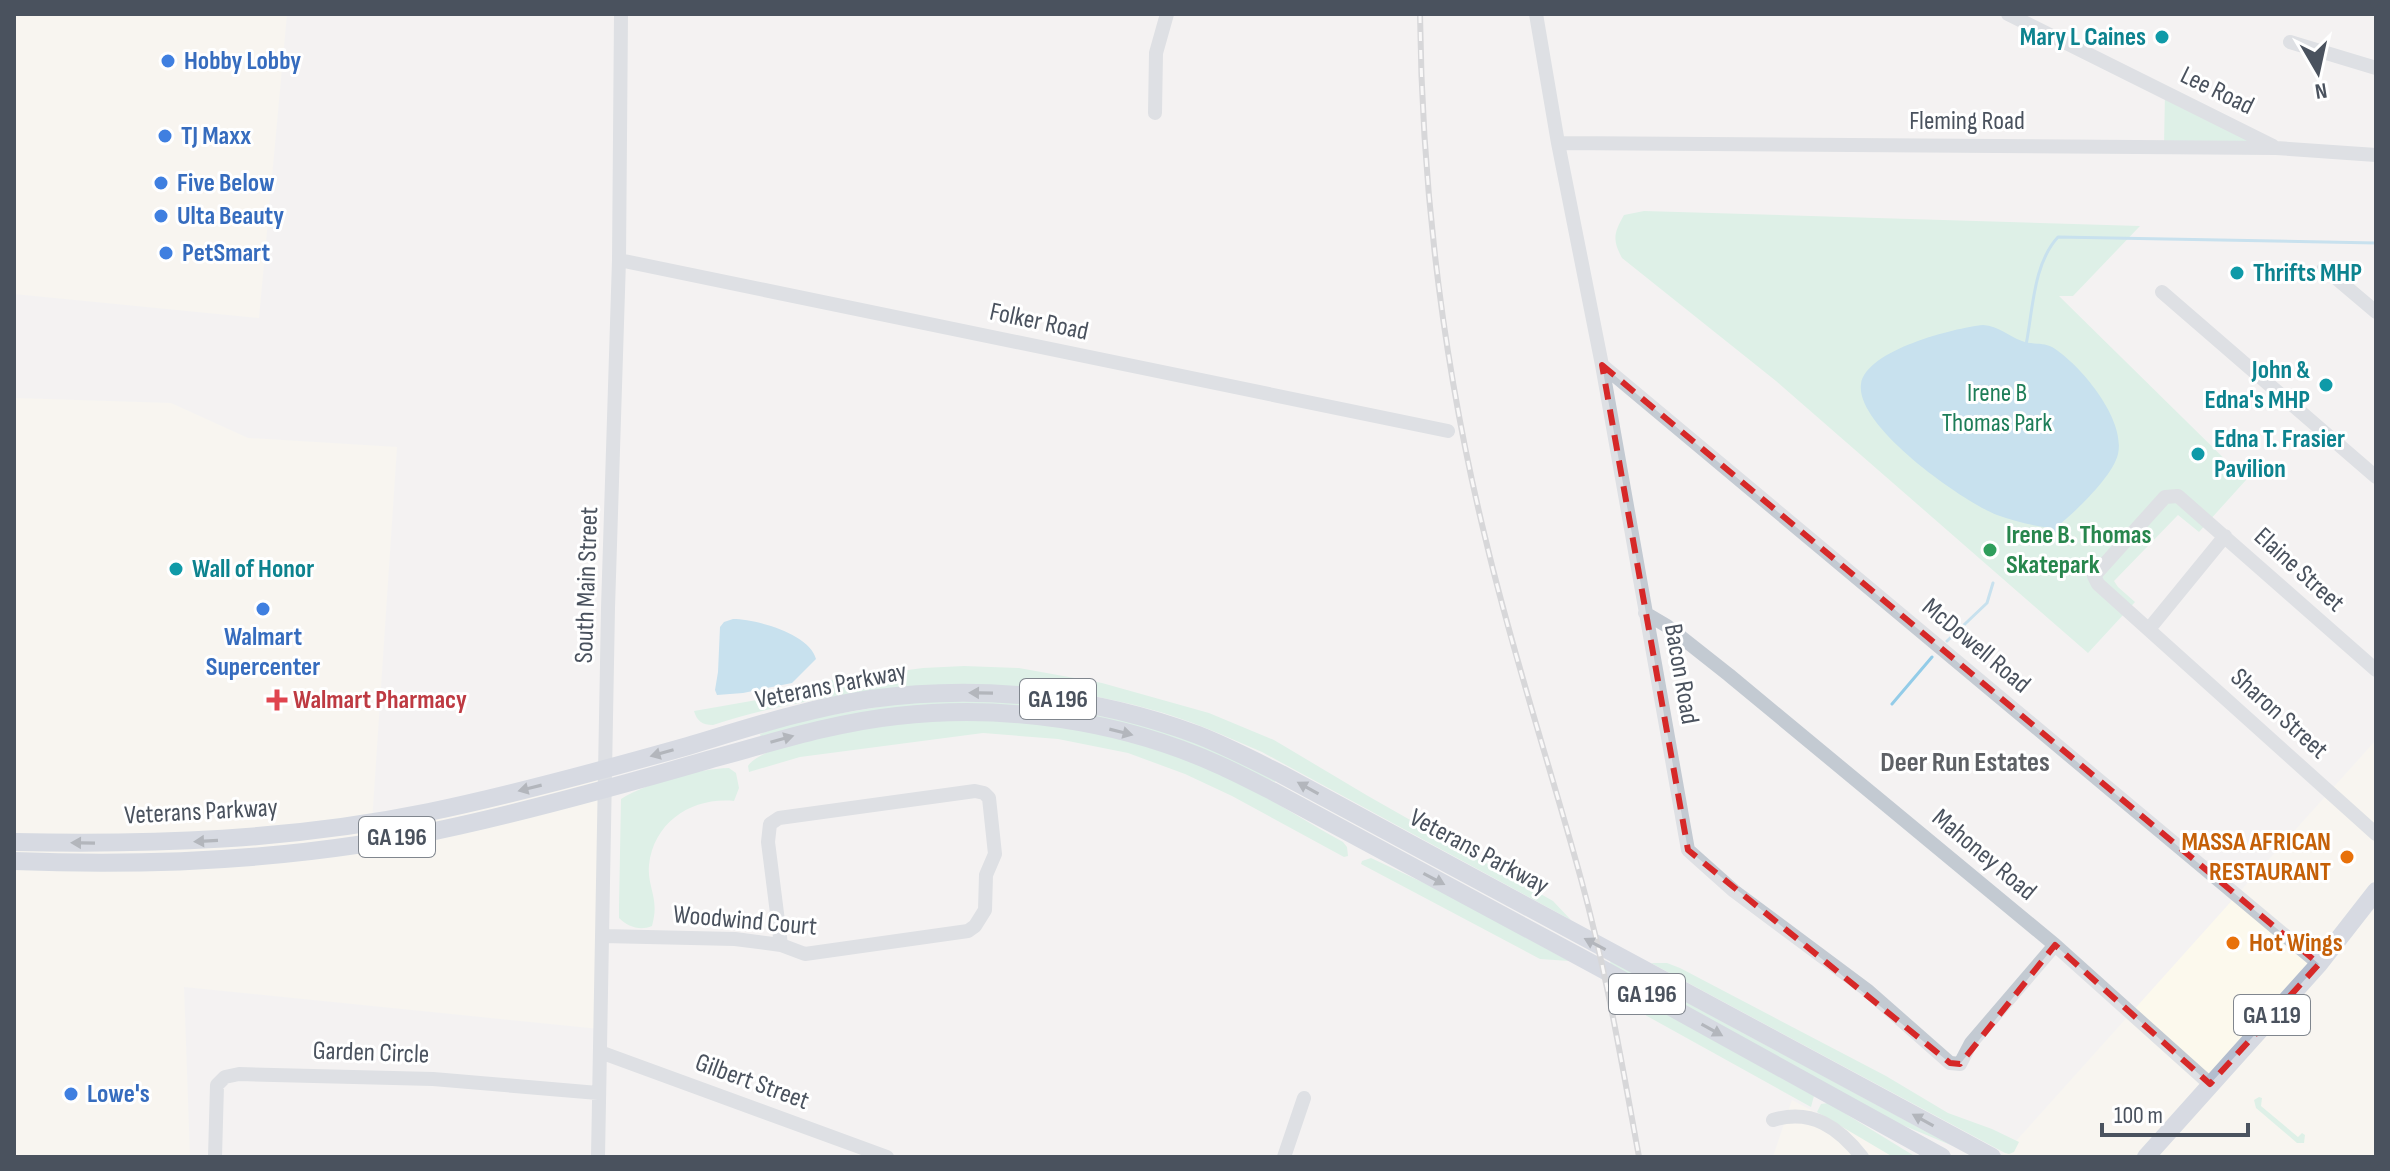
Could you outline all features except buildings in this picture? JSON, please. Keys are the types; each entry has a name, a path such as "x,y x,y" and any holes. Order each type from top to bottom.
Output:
{"main road":[{"name":"Veterans Parkway","path":"14,842 152,843 236,839 431,812 605,769 788,717 897,696 1013,694 1076,702 1138,716 1198,735 1281,774 1992,1157"},
{"name":"Veterans Parkway","path":"14,861 154,863 288,853 454,827 846,723 950,712 1012,714 1073,721 1133,735 1220,765 1604,970 1942,1157"},
{"name":"GA 119","path":"2146,1157 2319,964 2376,891"}],"street":[{"name":"South Main Street","path":"598,1157 619,260 621,14"},
{"path":"1155,113 1156,53 1167,14"},
{"name":"Bacon Road","path":"1536,14 1688,850 1734,891 1867,990 1950,1063 1960,1064 1971,1043 2055,945"},
{"name":"Lee Road","path":"2008,14 2276,148"},
{"path":"2290,42 2376,68"},
{"name":"Fleming Road","path":"1558,143 2276,148 2376,155"},
{"name":"Folker Road","path":"619,260 1448,431"},
{"path":"2324,268 2376,312"},
{"path":"2162,292 2376,477"},
{"name":"McDowell Road","path":"1602,365 2319,964"},
{"name":"Elaine Street","path":"2149,629 2097,583 2095,573 2169,495 2176,495 2376,670"},
{"path":"2149,629 2225,536"},
{"name":"Mahoney Road","path":"1645,613 1667,626 1729,675 2055,945 2210,1084"},
{"name":"Sharon Street","path":"2149,629 2376,834"},
{"name":"Woodwind Court","path":"603,936 735,939 781,945 805,954 968,931 985,910 986,875 995,854 989,798 975,791 779,818 770,824 768,842 781,945"},
{"name":"Gilbert Street","path":"600,1052 887,1157"},
{"name":"Garden Circle","path":"215,1157 217,1085 225,1077 239,1074 433,1079 598,1093"},
{"path":"1284,1157 1304,1098"},
{"path":"1773,1120 1809,1116 1842,1136 1862,1157"}],"highlighted area":[{"path":"1602,365 2319,964 2210,1084 2055,945 1960,1064 1950,1063 1688,850"}],"shaded area":[{"path":"14,14 287,14 259,318 14,294"},
{"path":"14,398 171,403 248,438 397,447 372,822 605,765 600,1029 184,987 190,1157 14,1157"},
{"path":"2376,740 2376,1157 2000,1157 2017,1140"},
{"path":"1792,1100 1899,1157 1773,1157"}],"green space":[{"path":"2165,92 2261,141 2164,146"},
{"name":"Irene B Thomas Park","path":"1644,211 2140,226 2073,296 2059,296 2246,480 2199,532 2178,515 2114,581 2135,602 2088,653 1776,381 1622,258 1616,241 1618,227 1624,215"},
{"path":"964,666 1019,668 1102,683 1209,713 1274,740 1553,901 1571,920 1262,752 1178,718 1110,699 1030,688 951,685 831,697 713,725 700,722 694,711 786,695 824,681"},
{"path":"915,701 1034,702 1168,730 1277,779 1275,782 1032,708 761,738 760,734 800,720"},
{"path":"983,720 1042,724 1082,731 1181,758 1251,789 1343,842 1348,856 1344,857 1185,774 1128,753 1058,739 983,733 800,757 749,772 748,766 758,757 828,735 920,721"},
{"path":"729,768 736,773 739,788 734,801 704,803 678,815 667,824 652,849 649,865 655,908 652,926 639,928 626,924 619,918 621,799 673,778"},
{"path":"1371,858 1439,890 1569,961 1540,959 1361,864"},
{"path":"1610,961 1953,1146 1883,1117 1611,967"},
{"path":"1651,963 1667,963 1680,968 1886,1076 1948,1113 2019,1142 2014,1152 2005,1153"},
{"path":"1632,995 1814,1096 1811,1107 1647,1016 1640,1011"},
{"path":"2262,1098 2261,1106 2298,1137 2302,1133 2305,1135 2304,1143 2297,1143 2256,1108 2254,1100"},
{"path":"1828,1103 1916,1157 1893,1157 1817,1112 1821,1104"}],"water":[{"path":"1983,325 2026,342 2049,345 2063,355 2087,379 2115,425 2119,440 2115,463 2093,492 2059,525 2060,531 2053,533 2051,528 1997,515 1960,495 1892,440 1864,401 1861,384 1866,372 1878,361 1894,351 1933,336"},
{"path":"733,619 768,625 793,635 812,650 816,659 792,683 717,695 720,627"}],"waterway":[{"path":"2026,345 2043,260 2058,237 2376,243"},
{"path":"1947,641 1987,603 1993,583"},
{"path":"1892,704 1932,657"}],"railway":[{"path":"1420,14 1431,213 1458,411 1497,584 1590,913 1639,1157"}],"place":[{"name":"Mary L Caines","path":"2162,37"},
{"name":"Hobby Lobby","path":"168,61"},
{"name":"TJ Maxx","path":"165,136"},
{"name":"Five Below","path":"161,183"},
{"name":"Ulta Beauty","path":"161,216"},
{"name":"PetSmart","path":"166,253"},
{"name":"Thrifts MHP","path":"2237,273"},
{"name":"John & Edna's MHP","path":"2326,385"},
{"name":"Edna T. Frasier Pavilion","path":"2198,454"},
{"name":"Irene B. Thomas Skatepark","path":"1990,550"},
{"name":"Wall of Honor","path":"176,569"},
{"name":"Walmart Supercenter","path":"263,609"},
{"name":"Walmart Pharmacy","path":"277,700"},
{"name":"MASSA AFRICAN RESTAURANT","path":"2347,857"},
{"name":"Hot Wings","path":"2233,943"},
{"name":"Lowe's","path":"71,1094"}],"district":[{"name":"Deer Run Estates","path":"1965,762"}]}
